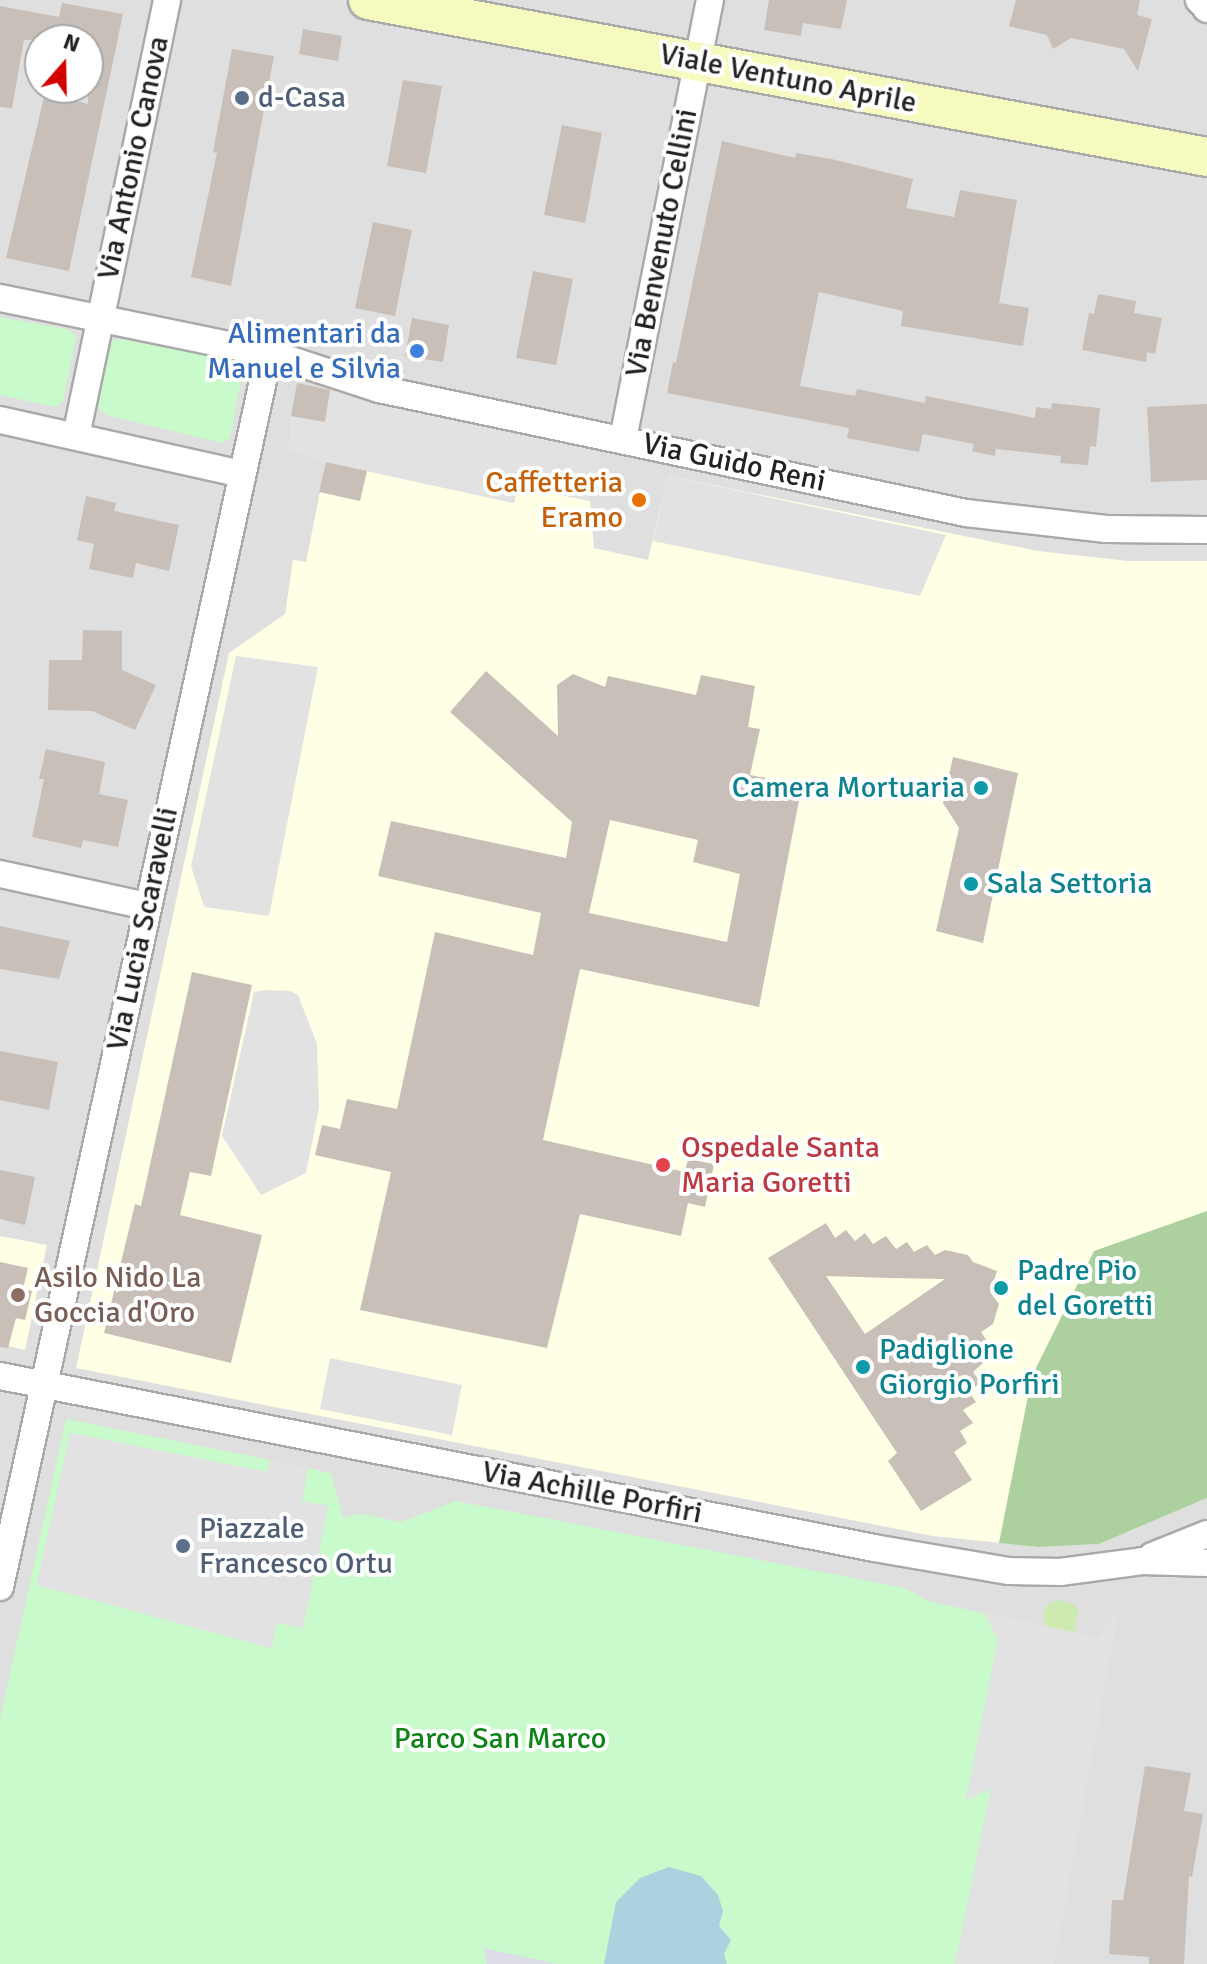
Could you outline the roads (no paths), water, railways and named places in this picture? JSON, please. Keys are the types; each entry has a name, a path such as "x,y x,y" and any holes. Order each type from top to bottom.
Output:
{"main road":[{"name":"Viale Ventuno Aprile","path":"368,0 1207,157"}],"street":[{"name":"Via Antonio Canova","path":"76,436 167,0"},
{"name":"Via Benvenuto Cellini","path":"623,439 710,0"},
{"path":"1199,0 1207,9"},
{"name":"Via Guido Reni","path":"0,298 269,353 379,389 1010,520 1121,530 1207,530"},
{"name":"Via Lucia Scaravelli","path":"0,1587 269,353"},
{"path":"0,420 242,474"},
{"path":"0,874 147,906"},
{"name":"Via Achille Porfiri","path":"0,1376 874,1548 1009,1571 1060,1572 1142,1561 1207,1563"},
{"name":"Via Achille Porfiri","path":"1142,1561 1207,1534"}],"water":[{"path":"669,1867 701,1876 718,1895 723,1911 719,1926 731,1940 724,1954 727,1964 604,1964 616,1902 640,1878"}],"place":[{"name":"d-Casa","path":"242,98"},
{"name":"Alimentari da Manuel e Silvia","path":"417,351"},
{"name":"Caffetteria Eramo","path":"639,500"},
{"name":"Camera Mortuaria","path":"981,788"},
{"name":"Sala Settoria","path":"971,884"},
{"name":"Ospedale Santa Maria Goretti","path":"663,1165"},
{"name":"Padre Pio del Goretti","path":"1001,1288"},
{"name":"Asilo Nido La Goccia d'Oro","path":"18,1295"},
{"name":"Padiglione Giorgio Porfiri","path":"863,1367"},
{"name":"Piazzale Francesco Ortu","path":"183,1546"}],"park label":[{"name":"Parco San Marco","path":"500,1739"}]}
